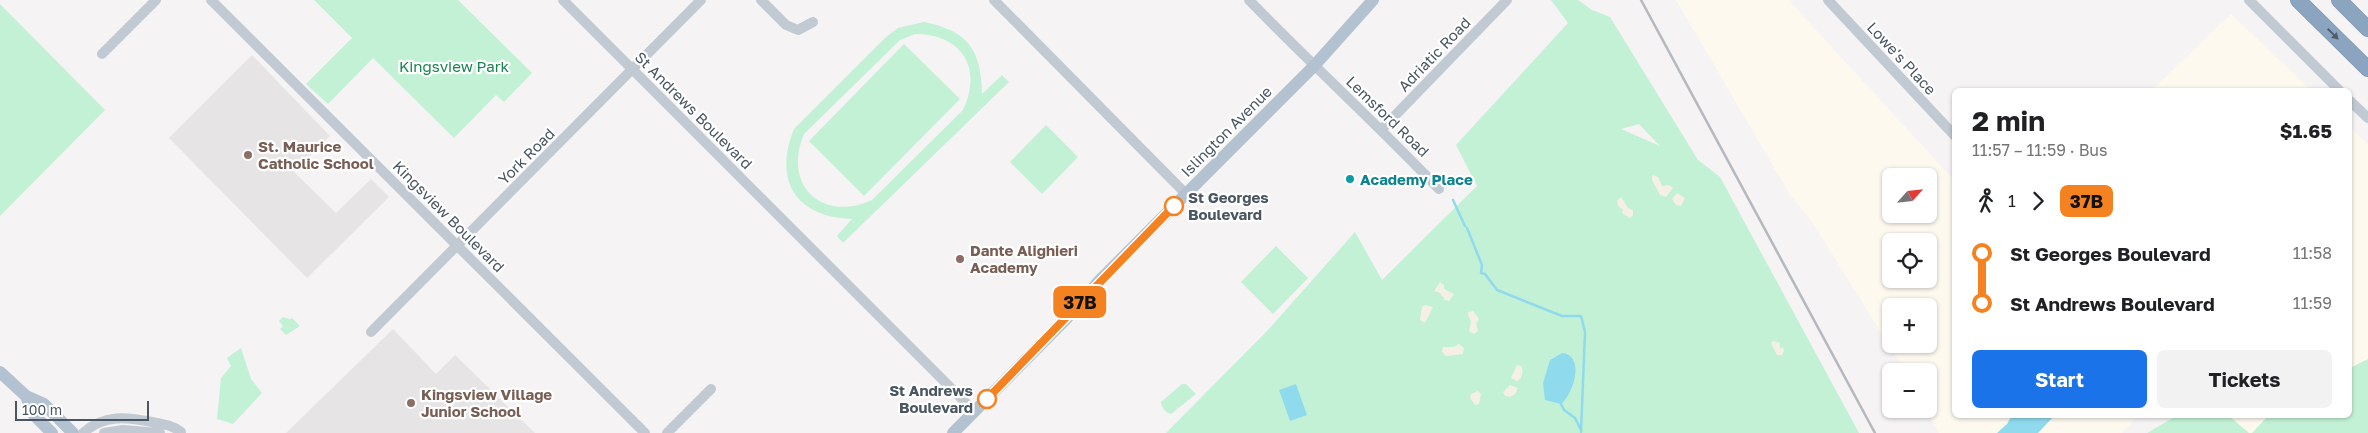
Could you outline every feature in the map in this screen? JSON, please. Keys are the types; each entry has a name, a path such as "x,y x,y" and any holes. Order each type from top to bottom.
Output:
{"highway":[{"path":"2298,0 2368,70"},
{"path":"2339,0 2368,29"}],"main road":[{"name":"Islington Avenue","path":"953,433 1314,66 1374,0"},
{"path":"0,372 26,396 44,404 73,433"},
{"path":"26,396 33,414 52,433"}],"street":[{"path":"102,54 156,0"},
{"name":"Kingsview Boulevard","path":"211,0 645,433"},
{"name":"St Andrews Boulevard","path":"563,0 974,411"},
{"name":"York Road","path":"371,332 701,0"},
{"path":"760,0 786,25 798,30 813,22"},
{"path":"994,0 1186,194"},
{"name":"Lemsford Road","path":"1249,0 1314,66 1382,129 1439,188"},
{"name":"Adriatic Road","path":"1382,129 1507,0"},
{"name":"Lowe's Place","path":"1828,0 1952,133"},
{"path":"2249,0 2337,88"},
{"path":"2352,102 2368,118"},
{"path":"667,433 711,389"},
{"path":"83,433 97,423 122,418 174,426 183,433"},
{"path":"104,433 123,430 160,433"}],"shaded area":[{"path":"1676,0 1791,0 1792,4 1952,178 1952,418 2135,418 2122,433 1939,433 1931,418 1937,418 1937,363 1900,363 1894,353 1937,353 1937,298 1882,298 1882,334 1812,222 1790,195"},
{"path":"2231,14 2309,88 2154,88"},
{"name":"St. Maurice Catholic School","path":"252,55 330,136 294,172 336,213 371,179 389,197 307,278 169,138"},
{"path":"2352,129 2368,144 2368,433 2210,433 2196,418 2352,418"},
{"name":"Kingsview Village Junior School","path":"393,329 436,374 455,355 535,433 286,433"}],"green space":[{"name":"Kingsview Park","path":"314,0 458,0 532,73 504,102 496,95 454,138 373,58 328,104 306,84 352,38"},
{"path":"1551,0 1578,0 1592,10 1610,17 1698,160 1720,177 1859,433 1166,433 1268,330 1355,232 1382,280 1477,186 1456,145 1568,23","holes":["1639,124 1660,146 1621,129"]},
{"path":"0,4 105,110 0,216"},
{"path":"924,22 939,26 961,37 969,44 975,54 979,65 982,94 1002,75 1009,82 843,243 837,236 852,219 833,217 816,211 794,193 788,180 786,165 788,148 794,129 886,37 898,28","holes":["915,34 945,40 956,47 964,56 969,67 971,80 969,95 963,110 872,200 854,206 837,207 823,203 811,195 803,183 798,169 799,152 804,134 900,40"]},
{"path":"904,44 960,99 864,196 809,141"},
{"path":"1046,125 1078,157 1042,194 1010,162"},
{"path":"1276,246 1308,278 1273,314 1241,282"},
{"path":"283,317 292,318 300,326 286,335 280,329 283,326 279,321"},
{"path":"241,348 251,379 262,393 233,424 217,419 221,378 231,366 227,358"},
{"path":"2368,359 2368,433 2252,433 2266,418 2352,418 2352,367"},
{"path":"1182,384 1186,384 1196,394 1171,414 1163,408 1161,402"},
{"path":"2173,418 2232,418 2249,433 2147,433"}],"sand":[{"path":"1652,175 1658,177 1662,186 1669,185 1673,188 1666,197 1660,195 1652,180"},
{"path":"1677,193 1685,198 1681,206 1676,205 1672,199"},
{"path":"1621,197 1628,208 1633,210 1633,215 1630,218 1622,213 1623,210 1618,206 1617,200"},
{"path":"1440,282 1444,285 1444,289 1454,294 1449,301 1445,300 1440,293 1434,291"},
{"path":"1425,305 1433,307 1425,323 1420,320 1422,307"},
{"path":"1473,311 1479,319 1476,323 1478,331 1474,334 1469,331 1471,322 1468,314 1468,312"},
{"path":"1773,341 1780,343 1780,349 1783,347 1782,355 1777,355 1771,343"},
{"path":"1459,344 1464,348 1463,354 1446,356 1442,352 1443,347 1454,347"},
{"path":"1517,365 1521,366 1522,372 1520,379 1517,381 1511,378"},
{"path":"1510,385 1518,388 1515,394 1510,397 1505,396 1503,392"},
{"path":"1478,391 1481,394 1479,404 1475,405 1470,398 1471,394"}],"water":[{"path":"1562,353 1569,355 1574,361 1575,376 1570,393 1561,404 1545,400 1543,383 1550,360"},
{"path":"1296,384 1307,415 1290,421 1279,390"},
{"path":"2010,418 2052,418 2038,433 1997,433"}],"waterway":[{"path":"1453,200 1465,226"},
{"path":"1467,228 1482,265 1481,273 1485,274 1497,290 1562,316 1581,316 1585,332 1581,432"},
{"path":"1561,404 1564,410 1575,418 1581,430"}],"railway":[{"path":"1641,0 1875,433"}],"bus line":[{"name":"37B","path":"987,399 1066,319 1100,280 1174,206"}],"place":[{"name":"St. Maurice Catholic School","path":"248,155"},
{"name":"Academy Place","path":"1350,179"},
{"name":"St Georges Boulevard","path":"1174,206"},
{"name":"Dante Alighieri Academy","path":"960,259"},
{"name":"St Andrews Boulevard","path":"987,399"},
{"name":"Kingsview Village Junior School","path":"411,403"}]}
